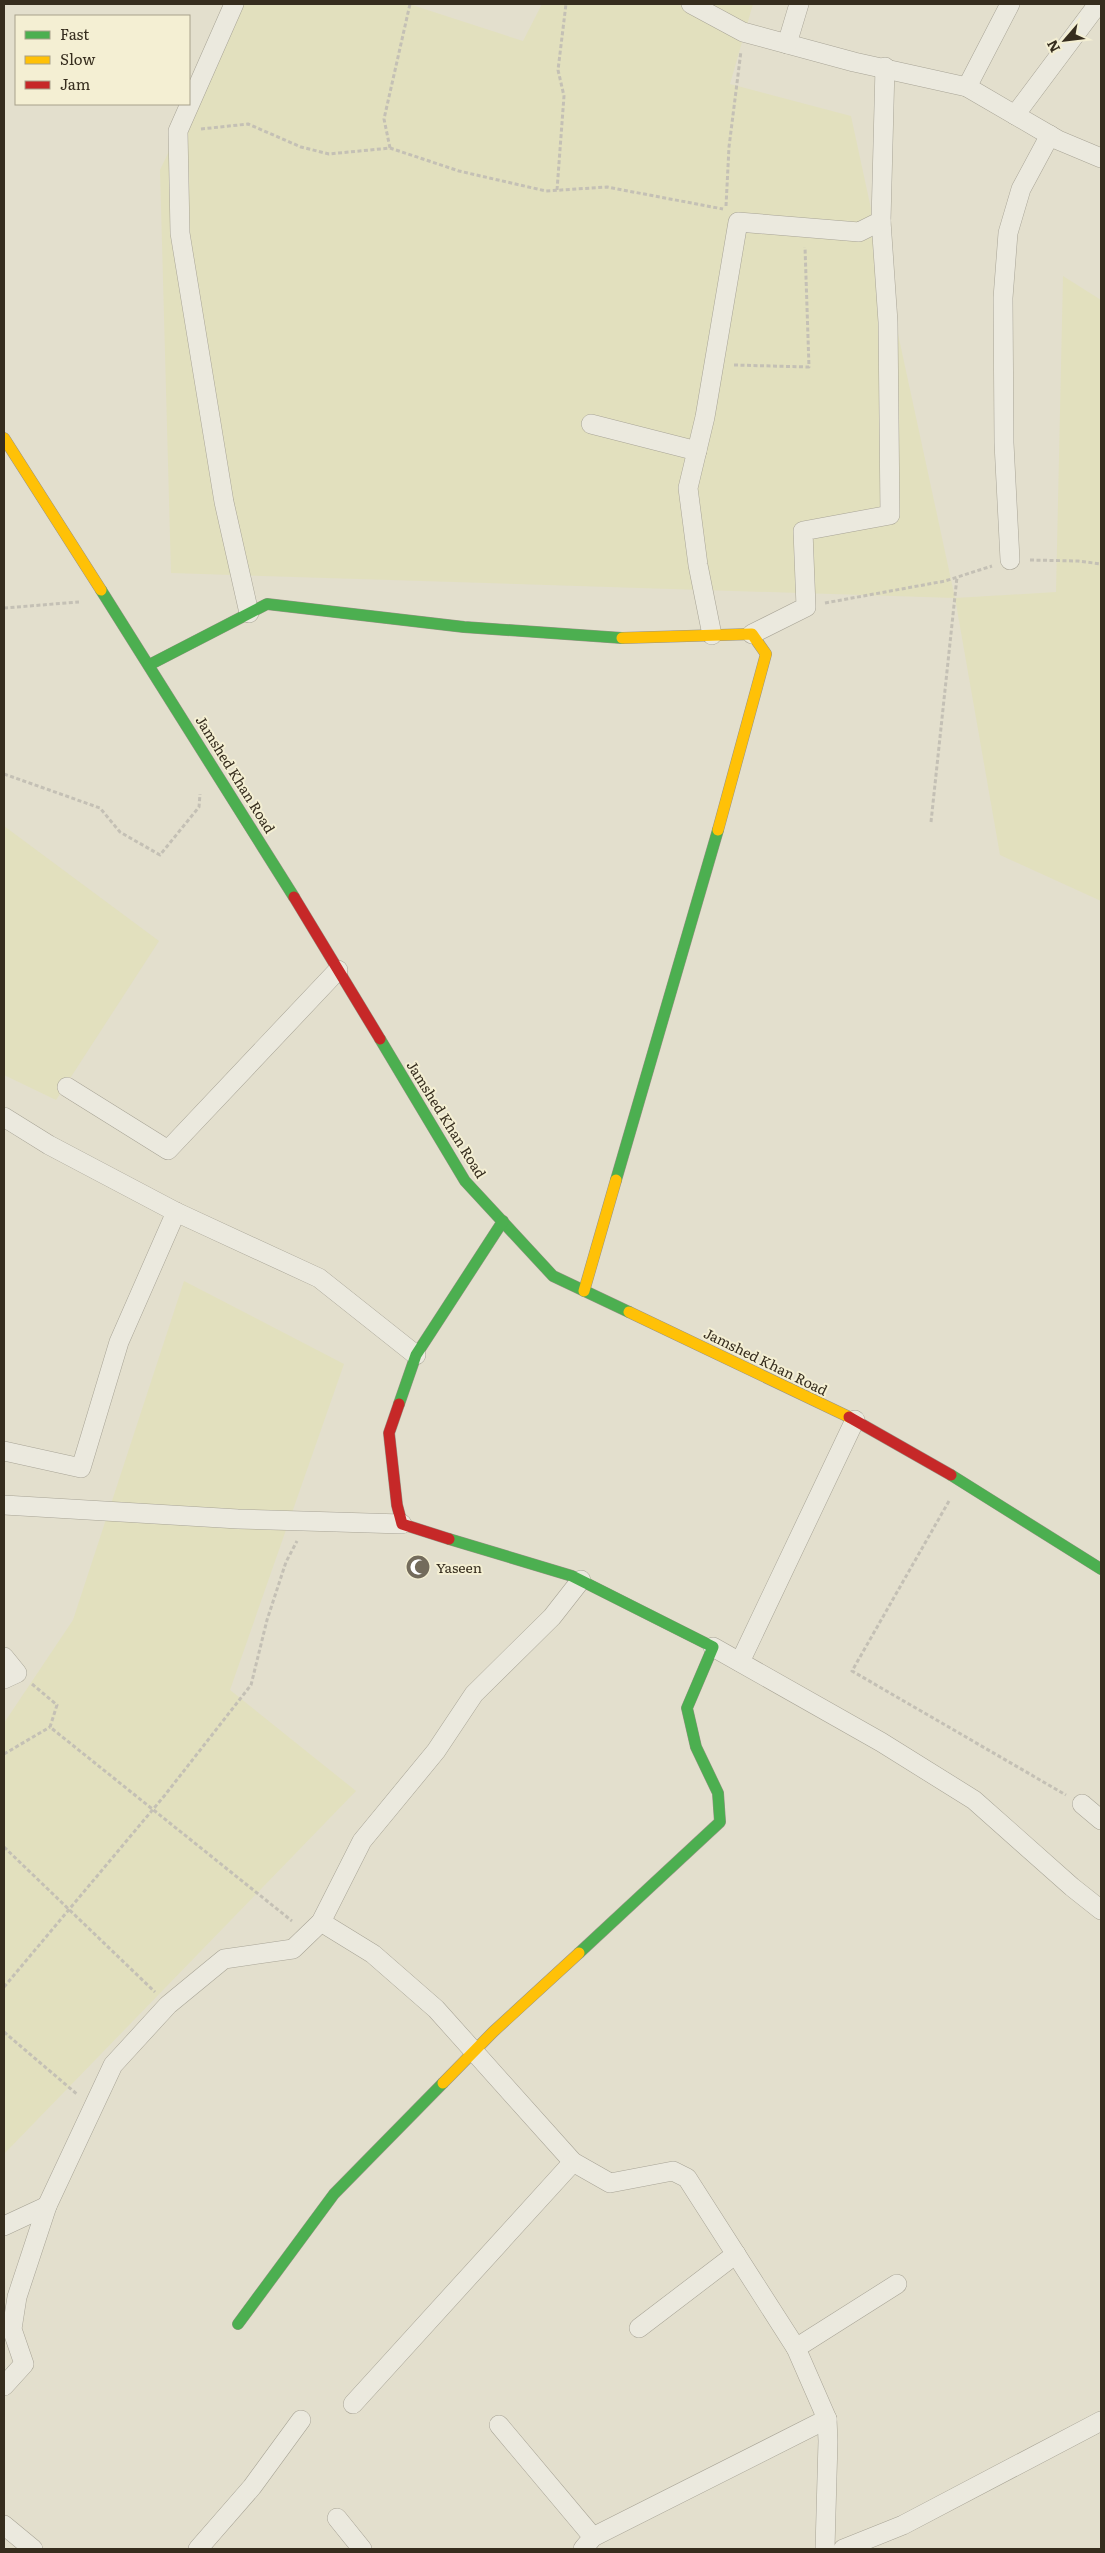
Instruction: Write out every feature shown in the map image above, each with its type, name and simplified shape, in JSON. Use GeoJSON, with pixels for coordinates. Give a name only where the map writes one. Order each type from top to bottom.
{"type":"FeatureCollection","features":[{"type":"Feature","properties":{"kind":"street"},"geometry":{"type":"LineString","coordinates":[[190,104],[234,4]]}},
{"type":"Feature","properties":{"kind":"street"},"geometry":{"type":"LineString","coordinates":[[691,4],[743,32],[854,62],[967,86],[1050,135],[1101,158]]}},
{"type":"Feature","properties":{"kind":"street"},"geometry":{"type":"LineString","coordinates":[[787,44],[799,4]]}},
{"type":"Feature","properties":{"kind":"street"},"geometry":{"type":"LineString","coordinates":[[967,86],[1010,4]]}},
{"type":"Feature","properties":{"kind":"street"},"geometry":{"type":"LineString","coordinates":[[1015,115],[1098,4]]}},
{"type":"Feature","properties":{"kind":"street"},"geometry":{"type":"LineString","coordinates":[[149,665],[267,604],[464,627],[611,638],[752,634],[806,607],[803,531],[890,515],[888,322],[881,221],[885,68]]}},
{"type":"Feature","properties":{"kind":"street"},"geometry":{"type":"LineString","coordinates":[[189,105],[178,131],[180,233],[224,502],[249,613]]}},
{"type":"Feature","properties":{"kind":"street"},"geometry":{"type":"LineString","coordinates":[[1010,560],[1004,433],[1003,298],[1008,233],[1021,189],[1050,135]]}},
{"type":"Feature","properties":{"kind":"street"},"geometry":{"type":"LineString","coordinates":[[712,635],[698,565],[688,488],[714,365],[738,222],[859,232],[881,221]]}},
{"type":"Feature","properties":{"kind":"street"},"geometry":{"type":"LineString","coordinates":[[591,424],[697,451]]}},
{"type":"Feature","properties":{"kind":"street","name":"Jamshed Khan Road"},"geometry":{"type":"LineString","coordinates":[[5,441],[257,836],[465,1181],[553,1276],[854,1420],[960,1480],[1101,1569]]}},
{"type":"Feature","properties":{"kind":"street"},"geometry":{"type":"LineString","coordinates":[[584,1291],[712,852],[766,654],[752,634]]}},
{"type":"Feature","properties":{"kind":"street"},"geometry":{"type":"LineString","coordinates":[[67,1087],[168,1150],[338,970]]}},
{"type":"Feature","properties":{"kind":"street"},"geometry":{"type":"LineString","coordinates":[[4,1116],[49,1145],[176,1212],[319,1278],[416,1355]]}},
{"type":"Feature","properties":{"kind":"street"},"geometry":{"type":"LineString","coordinates":[[4,1451],[82,1468],[120,1342],[176,1212]]}},
{"type":"Feature","properties":{"kind":"street"},"geometry":{"type":"LineString","coordinates":[[402,1524],[397,1505],[389,1433],[416,1355],[503,1222]]}},
{"type":"Feature","properties":{"kind":"street"},"geometry":{"type":"LineString","coordinates":[[740,1662],[854,1420]]}},
{"type":"Feature","properties":{"kind":"street"},"geometry":{"type":"LineString","coordinates":[[4,1504],[307,1521],[402,1524],[581,1580],[740,1662],[881,1742],[974,1800],[1072,1887],[1101,1910]]}},
{"type":"Feature","properties":{"kind":"street"},"geometry":{"type":"LineString","coordinates":[[4,2386],[24,2364],[12,2329],[17,2297],[46,2206],[113,2065],[168,2005],[224,1959],[293,1949],[315,1928],[362,1841],[436,1751],[474,1694],[552,1617],[581,1580]]}},
{"type":"Feature","properties":{"kind":"street"},"geometry":{"type":"LineString","coordinates":[[238,2324],[334,2194],[559,1969],[720,1822],[718,1793],[696,1747],[687,1708],[713,1647]]}},
{"type":"Feature","properties":{"kind":"street"},"geometry":{"type":"LineString","coordinates":[[4,1657],[10,1676]]}},
{"type":"Feature","properties":{"kind":"street"},"geometry":{"type":"LineString","coordinates":[[1082,1804],[1101,1820]]}},
{"type":"Feature","properties":{"kind":"street"},"geometry":{"type":"LineString","coordinates":[[315,1928],[373,1954],[436,2009],[473,2053],[572,2162],[610,2183],[672,2171],[687,2178],[736,2254],[752,2283],[796,2348],[827,2419],[825,2549]]}},
{"type":"Feature","properties":{"kind":"street"},"geometry":{"type":"LineString","coordinates":[[353,2404],[572,2162]]}},
{"type":"Feature","properties":{"kind":"street"},"geometry":{"type":"LineString","coordinates":[[4,2226],[46,2206]]}},
{"type":"Feature","properties":{"kind":"street"},"geometry":{"type":"LineString","coordinates":[[639,2328],[736,2254]]}},
{"type":"Feature","properties":{"kind":"street"},"geometry":{"type":"LineString","coordinates":[[796,2348],[897,2284]]}},
{"type":"Feature","properties":{"kind":"street"},"geometry":{"type":"LineString","coordinates":[[500,2425],[588,2543],[827,2419]]}},
{"type":"Feature","properties":{"kind":"street"},"geometry":{"type":"LineString","coordinates":[[198,2549],[252,2487],[301,2420]]}},
{"type":"Feature","properties":{"kind":"street"},"geometry":{"type":"LineString","coordinates":[[843,2549],[903,2525],[1101,2421]]}},
{"type":"Feature","properties":{"kind":"street"},"geometry":{"type":"LineString","coordinates":[[337,2518],[362,2549]]}},
{"type":"Feature","properties":{"kind":"street"},"geometry":{"type":"LineString","coordinates":[[4,2525],[33,2549]]}},
{"type":"Feature","properties":{"kind":"path"},"geometry":{"type":"LineString","coordinates":[[390,148],[384,119],[410,4]]}},
{"type":"Feature","properties":{"kind":"path"},"geometry":{"type":"LineString","coordinates":[[557,190],[564,96],[558,70],[566,4]]}},
{"type":"Feature","properties":{"kind":"path"},"geometry":{"type":"LineString","coordinates":[[178,131],[248,124],[301,147],[329,154],[390,148],[459,171],[546,191],[607,187],[725,210],[729,147],[743,32]]}},
{"type":"Feature","properties":{"kind":"path"},"geometry":{"type":"LineString","coordinates":[[714,365],[808,367],[805,228]]}},
{"type":"Feature","properties":{"kind":"path"},"geometry":{"type":"LineString","coordinates":[[806,607],[957,576],[1010,560],[1078,561],[1101,564]]}},
{"type":"Feature","properties":{"kind":"path"},"geometry":{"type":"LineString","coordinates":[[931,822],[957,576]]}},
{"type":"Feature","properties":{"kind":"path"},"geometry":{"type":"LineString","coordinates":[[4,608],[107,599]]}},
{"type":"Feature","properties":{"kind":"path"},"geometry":{"type":"LineString","coordinates":[[4,774],[100,808],[120,832],[160,855],[200,807],[200,787]]}},
{"type":"Feature","properties":{"kind":"path"},"geometry":{"type":"LineString","coordinates":[[960,1480],[852,1671],[1082,1804]]}},
{"type":"Feature","properties":{"kind":"path"},"geometry":{"type":"LineString","coordinates":[[4,1987],[152,1810],[251,1685],[267,1620],[286,1562],[307,1521]]}},
{"type":"Feature","properties":{"kind":"path"},"geometry":{"type":"LineString","coordinates":[[4,1754],[50,1727],[57,1704],[10,1676]]}},
{"type":"Feature","properties":{"kind":"path"},"geometry":{"type":"LineString","coordinates":[[50,1727],[152,1810],[315,1928]]}},
{"type":"Feature","properties":{"kind":"path"},"geometry":{"type":"LineString","coordinates":[[4,1847],[68,1911],[168,2005]]}},
{"type":"Feature","properties":{"kind":"path"},"geometry":{"type":"LineString","coordinates":[[4,2032],[73,2092],[94,2104]]}},
{"type":"Feature","properties":{"kind":"shaded area"},"geometry":{"type":"Polygon","coordinates":[[[239,4],[409,4],[523,41],[542,4],[753,4],[730,84],[851,116],[955,598],[171,573],[160,170],[239,4]]]}},
{"type":"Feature","properties":{"kind":"shaded area"},"geometry":{"type":"Polygon","coordinates":[[[1063,276],[1101,300],[1101,901],[1000,855],[955,598],[1056,592],[1063,276]]]}},
{"type":"Feature","properties":{"kind":"shaded area"},"geometry":{"type":"Polygon","coordinates":[[[4,826],[159,941],[56,1100],[4,1075],[4,826]]]}},
{"type":"Feature","properties":{"kind":"shaded area"},"geometry":{"type":"Polygon","coordinates":[[[184,1281],[344,1364],[230,1690],[356,1791],[4,2154],[4,1723],[73,1620],[184,1281]]]}},
{"type":"Feature","properties":{"kind":"traffic: fast"},"geometry":{"type":"LineString","coordinates":[[101,590],[294,897]]}},
{"type":"Feature","properties":{"kind":"traffic: fast"},"geometry":{"type":"LineString","coordinates":[[149,665],[267,604],[464,627],[622,638]]}},
{"type":"Feature","properties":{"kind":"traffic: fast"},"geometry":{"type":"LineString","coordinates":[[616,1180],[718,830]]}},
{"type":"Feature","properties":{"kind":"traffic: fast"},"geometry":{"type":"LineString","coordinates":[[380,1039],[465,1181],[553,1276],[629,1312]]}},
{"type":"Feature","properties":{"kind":"traffic: fast"},"geometry":{"type":"LineString","coordinates":[[399,1404],[416,1355],[503,1221]]}},
{"type":"Feature","properties":{"kind":"traffic: fast"},"geometry":{"type":"LineString","coordinates":[[951,1475],[1101,1569]]}},
{"type":"Feature","properties":{"kind":"traffic: fast"},"geometry":{"type":"LineString","coordinates":[[449,1539],[572,1576],[713,1647],[687,1708],[696,1747],[718,1793],[720,1822],[579,1953]]}},
{"type":"Feature","properties":{"kind":"traffic: fast"},"geometry":{"type":"LineString","coordinates":[[238,2324],[334,2194],[443,2083]]}},
{"type":"Feature","properties":{"kind":"traffic: slow"},"geometry":{"type":"LineString","coordinates":[[4,438],[101,590]]}},
{"type":"Feature","properties":{"kind":"traffic: slow"},"geometry":{"type":"LineString","coordinates":[[622,638],[752,634],[766,654],[718,830]]}},
{"type":"Feature","properties":{"kind":"traffic: slow"},"geometry":{"type":"LineString","coordinates":[[584,1291],[616,1180]]}},
{"type":"Feature","properties":{"kind":"traffic: slow"},"geometry":{"type":"LineString","coordinates":[[629,1312],[849,1417]]}},
{"type":"Feature","properties":{"kind":"traffic: slow"},"geometry":{"type":"LineString","coordinates":[[443,2083],[493,2032],[579,1953]]}},
{"type":"Feature","properties":{"kind":"traffic: jam"},"geometry":{"type":"LineString","coordinates":[[294,897],[380,1039]]}},
{"type":"Feature","properties":{"kind":"traffic: jam"},"geometry":{"type":"LineString","coordinates":[[399,1404],[389,1433],[397,1505],[402,1524],[449,1539]]}},
{"type":"Feature","properties":{"kind":"traffic: jam"},"geometry":{"type":"LineString","coordinates":[[849,1417],[951,1475]]}},
{"type":"Feature","properties":{"kind":"place","name":"Yaseen"},"geometry":{"type":"Point","coordinates":[418,1567]}}]}
